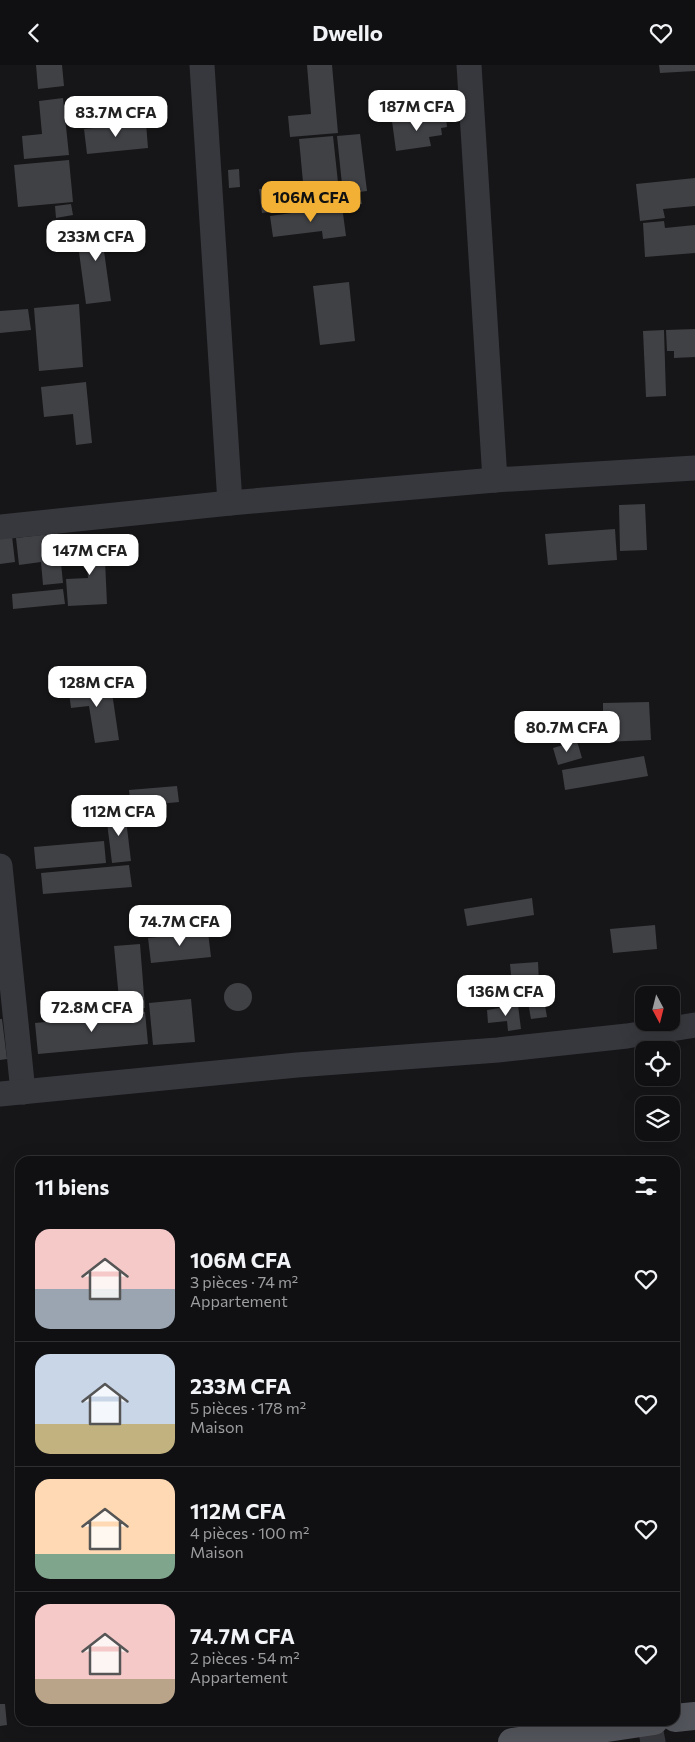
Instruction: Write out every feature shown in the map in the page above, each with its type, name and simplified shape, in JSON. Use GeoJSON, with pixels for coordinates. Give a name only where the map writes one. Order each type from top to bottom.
{"type":"FeatureCollection","features":[{"type":"Feature","properties":{"kind":"main road"},"geometry":{"type":"LineString","coordinates":[[680,1718],[695,1716]]}},
{"type":"Feature","properties":{"kind":"main road"},"geometry":{"type":"LineString","coordinates":[[512,1742],[622,1726]]}},
{"type":"Feature","properties":{"kind":"street"},"geometry":{"type":"LineString","coordinates":[[202,65],[230,503]]}},
{"type":"Feature","properties":{"kind":"street"},"geometry":{"type":"LineString","coordinates":[[469,65],[494,480]]}},
{"type":"Feature","properties":{"kind":"street"},"geometry":{"type":"LineString","coordinates":[[0,527],[230,503],[494,480],[695,468]]}},
{"type":"Feature","properties":{"kind":"street"},"geometry":{"type":"LineString","coordinates":[[0,866],[11,1093],[298,1065],[498,1050],[627,1036],[695,1025]]}},
{"type":"Feature","properties":{"kind":"street"},"geometry":{"type":"LineString","coordinates":[[651,1726],[653,1742]]}},
{"type":"Feature","properties":{"kind":"building"},"geometry":{"type":"Polygon","coordinates":[[[36,65],[62,65],[64,86],[38,89],[36,65]]]}},
{"type":"Feature","properties":{"kind":"building"},"geometry":{"type":"Polygon","coordinates":[[[307,65],[332,65],[338,133],[290,137],[288,116],[311,114],[307,65]]]}},
{"type":"Feature","properties":{"kind":"building"},"geometry":{"type":"Polygon","coordinates":[[[659,65],[695,65],[695,71],[660,73],[659,65]]]}},
{"type":"Feature","properties":{"kind":"building"},"geometry":{"type":"Polygon","coordinates":[[[63,98],[69,155],[24,159],[22,136],[42,134],[39,101],[63,98]]]}},
{"type":"Feature","properties":{"kind":"building"},"geometry":{"type":"Polygon","coordinates":[[[438,115],[440,119],[446,118],[447,127],[441,128],[442,135],[429,137],[431,146],[396,151],[392,121],[438,115]]]}},
{"type":"Feature","properties":{"kind":"building"},"geometry":{"type":"Polygon","coordinates":[[[146,123],[148,148],[87,154],[84,129],[146,123]]]}},
{"type":"Feature","properties":{"kind":"building"},"geometry":{"type":"Polygon","coordinates":[[[360,134],[367,191],[343,194],[337,136],[360,134]]]}},
{"type":"Feature","properties":{"kind":"building"},"geometry":{"type":"Polygon","coordinates":[[[333,136],[340,201],[305,204],[299,139],[333,136]]]}},
{"type":"Feature","properties":{"kind":"building"},"geometry":{"type":"Polygon","coordinates":[[[69,160],[73,202],[18,207],[14,165],[69,160]]]}},
{"type":"Feature","properties":{"kind":"building"},"geometry":{"type":"Polygon","coordinates":[[[239,169],[240,187],[229,188],[228,170],[239,169]]]}},
{"type":"Feature","properties":{"kind":"building"},"geometry":{"type":"Polygon","coordinates":[[[695,178],[695,206],[663,209],[665,218],[640,221],[636,184],[695,178]]]}},
{"type":"Feature","properties":{"kind":"building"},"geometry":{"type":"Polygon","coordinates":[[[299,184],[302,208],[262,213],[259,189],[299,184]]]}},
{"type":"Feature","properties":{"kind":"building"},"geometry":{"type":"Polygon","coordinates":[[[360,195],[362,204],[346,206],[345,197],[360,195]]]}},
{"type":"Feature","properties":{"kind":"building"},"geometry":{"type":"Polygon","coordinates":[[[71,204],[73,215],[56,218],[55,206],[71,204]]]}},
{"type":"Feature","properties":{"kind":"building"},"geometry":{"type":"Polygon","coordinates":[[[342,206],[346,236],[323,239],[322,231],[273,237],[270,216],[342,206]]]}},
{"type":"Feature","properties":{"kind":"building"},"geometry":{"type":"Polygon","coordinates":[[[664,221],[665,228],[695,225],[695,253],[645,257],[643,223],[664,221]]]}},
{"type":"Feature","properties":{"kind":"building"},"geometry":{"type":"Polygon","coordinates":[[[117,225],[119,242],[103,244],[111,301],[86,304],[76,230],[117,225]]]}},
{"type":"Feature","properties":{"kind":"building"},"geometry":{"type":"Polygon","coordinates":[[[349,282],[355,341],[320,345],[313,286],[349,282]]]}},
{"type":"Feature","properties":{"kind":"building"},"geometry":{"type":"Polygon","coordinates":[[[79,304],[83,367],[39,371],[34,308],[79,304]]]}},
{"type":"Feature","properties":{"kind":"building"},"geometry":{"type":"Polygon","coordinates":[[[28,309],[31,330],[0,333],[0,311],[28,309]]]}},
{"type":"Feature","properties":{"kind":"building"},"geometry":{"type":"Polygon","coordinates":[[[695,329],[695,357],[674,358],[674,351],[667,351],[666,330],[695,329]]]}},
{"type":"Feature","properties":{"kind":"building"},"geometry":{"type":"Polygon","coordinates":[[[664,330],[666,396],[646,397],[643,331],[664,330]]]}},
{"type":"Feature","properties":{"kind":"building"},"geometry":{"type":"Polygon","coordinates":[[[86,382],[92,443],[76,445],[73,414],[44,417],[41,387],[86,382]]]}},
{"type":"Feature","properties":{"kind":"building"},"geometry":{"type":"Polygon","coordinates":[[[645,504],[647,550],[620,551],[619,505],[645,504]]]}},
{"type":"Feature","properties":{"kind":"building"},"geometry":{"type":"Polygon","coordinates":[[[615,529],[617,560],[548,565],[545,534],[615,529]]]}},
{"type":"Feature","properties":{"kind":"building"},"geometry":{"type":"Polygon","coordinates":[[[58,533],[63,583],[43,585],[41,562],[19,565],[16,538],[58,533]]]}},
{"type":"Feature","properties":{"kind":"building"},"geometry":{"type":"Polygon","coordinates":[[[12,536],[15,562],[0,564],[0,538],[12,536]]]}},
{"type":"Feature","properties":{"kind":"building"},"geometry":{"type":"Polygon","coordinates":[[[104,538],[107,604],[68,606],[66,579],[88,578],[86,553],[76,554],[76,539],[104,538]]]}},
{"type":"Feature","properties":{"kind":"building"},"geometry":{"type":"Polygon","coordinates":[[[63,589],[65,604],[13,609],[12,594],[63,589]]]}},
{"type":"Feature","properties":{"kind":"building"},"geometry":{"type":"Polygon","coordinates":[[[110,679],[119,740],[95,743],[89,706],[71,708],[68,685],[110,679]]]}},
{"type":"Feature","properties":{"kind":"building"},"geometry":{"type":"Polygon","coordinates":[[[649,702],[651,740],[603,742],[603,703],[649,702]]]}},
{"type":"Feature","properties":{"kind":"building"},"geometry":{"type":"Polygon","coordinates":[[[577,741],[582,758],[558,765],[553,748],[577,741]]]}},
{"type":"Feature","properties":{"kind":"building"},"geometry":{"type":"Polygon","coordinates":[[[644,756],[648,776],[565,790],[562,770],[644,756]]]}},
{"type":"Feature","properties":{"kind":"building"},"geometry":{"type":"Polygon","coordinates":[[[177,786],[179,802],[131,807],[129,790],[177,786]]]}},
{"type":"Feature","properties":{"kind":"building"},"geometry":{"type":"Polygon","coordinates":[[[125,811],[131,861],[112,863],[106,814],[125,811]]]}},
{"type":"Feature","properties":{"kind":"building"},"geometry":{"type":"Polygon","coordinates":[[[104,841],[106,863],[36,869],[34,847],[104,841]]]}},
{"type":"Feature","properties":{"kind":"building"},"geometry":{"type":"Polygon","coordinates":[[[129,865],[132,887],[43,894],[41,873],[129,865]]]}},
{"type":"Feature","properties":{"kind":"building"},"geometry":{"type":"Polygon","coordinates":[[[532,898],[534,915],[467,926],[464,909],[532,898]]]}},
{"type":"Feature","properties":{"kind":"building"},"geometry":{"type":"Polygon","coordinates":[[[655,925],[657,949],[613,953],[610,929],[655,925]]]}},
{"type":"Feature","properties":{"kind":"building"},"geometry":{"type":"Polygon","coordinates":[[[208,932],[211,957],[151,963],[148,938],[208,932]]]}},
{"type":"Feature","properties":{"kind":"building"},"geometry":{"type":"Polygon","coordinates":[[[140,944],[145,1008],[120,1010],[114,946],[140,944]]]}},
{"type":"Feature","properties":{"kind":"building"},"geometry":{"type":"Polygon","coordinates":[[[538,962],[539,983],[512,985],[510,964],[538,962]]]}},
{"type":"Feature","properties":{"kind":"building"},"geometry":{"type":"Polygon","coordinates":[[[238,983],[248,987],[252,997],[248,1007],[238,1011],[228,1007],[224,997],[228,987],[238,983]]]}},
{"type":"Feature","properties":{"kind":"building"},"geometry":{"type":"Polygon","coordinates":[[[543,994],[547,1017],[531,1019],[527,997],[543,994]]]}},
{"type":"Feature","properties":{"kind":"building"},"geometry":{"type":"Polygon","coordinates":[[[191,999],[195,1042],[153,1045],[149,1003],[191,999]]]}},
{"type":"Feature","properties":{"kind":"building"},"geometry":{"type":"Polygon","coordinates":[[[518,1005],[521,1029],[508,1031],[507,1021],[488,1023],[487,1010],[518,1005]]]}},
{"type":"Feature","properties":{"kind":"building"},"geometry":{"type":"Polygon","coordinates":[[[145,1012],[148,1044],[38,1054],[35,1023],[145,1012]]]}},
{"type":"Feature","properties":{"kind":"building"},"geometry":{"type":"Polygon","coordinates":[[[0,1019],[2,1019],[7,1059],[0,1060],[0,1019]]]}},
{"type":"Feature","properties":{"kind":"building"},"geometry":{"type":"Polygon","coordinates":[[[0,1704],[5,1704],[7,1725],[0,1726],[0,1704]]]}}]}
